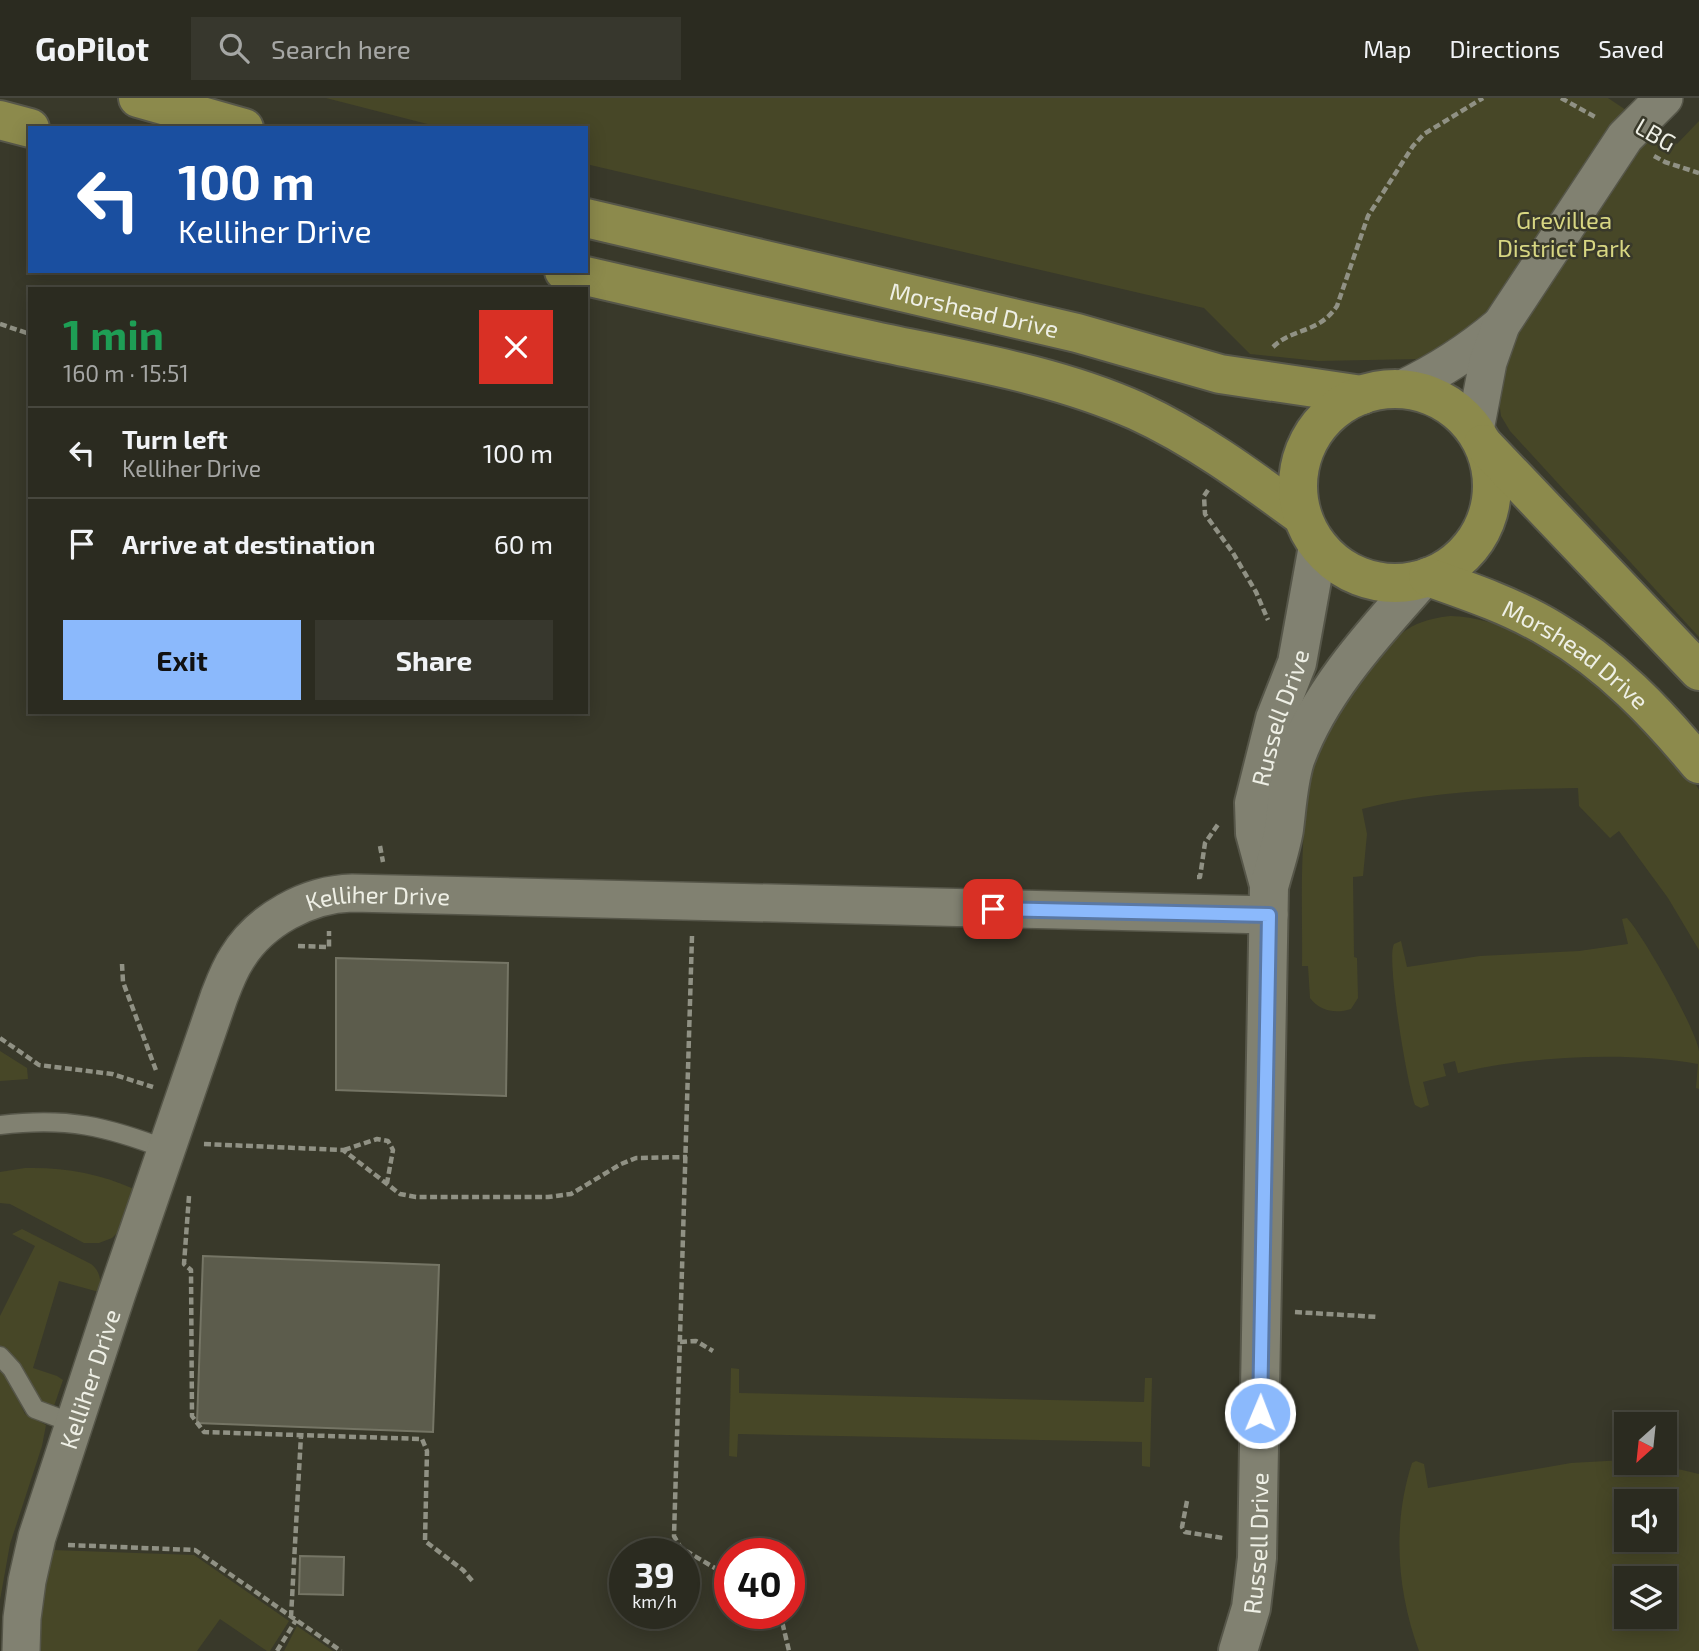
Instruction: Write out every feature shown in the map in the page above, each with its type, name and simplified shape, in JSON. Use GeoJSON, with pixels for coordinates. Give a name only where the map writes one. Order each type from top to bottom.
{"type":"FeatureCollection","features":[{"type":"Feature","properties":{"kind":"main road"},"geometry":{"type":"LineString","coordinates":[[138,98],[237,126]]}},
{"type":"Feature","properties":{"kind":"main road"},"geometry":{"type":"LineString","coordinates":[[0,120],[28,127]]}},
{"type":"Feature","properties":{"kind":"main road","name":"Morshead Drive"},"geometry":{"type":"LineString","coordinates":[[588,218],[1077,333],[1220,374],[1362,395]]}},
{"type":"Feature","properties":{"kind":"main road","name":"Morshead Drive"},"geometry":{"type":"LineString","coordinates":[[573,273],[1016,371],[1084,391],[1157,421],[1237,469],[1310,531]]}},
{"type":"Feature","properties":{"kind":"main road"},"geometry":{"type":"LineString","coordinates":[[1478,436],[1492,478],[1488,515],[1479,535],[1466,553],[1442,571],[1405,583],[1372,581],[1343,568],[1310,531],[1297,483],[1302,458],[1311,436],[1333,411],[1362,395],[1381,390],[1402,389],[1422,393],[1441,400],[1459,413],[1699,671]]}},
{"type":"Feature","properties":{"kind":"main road","name":"Morshead Drive"},"geometry":{"type":"LineString","coordinates":[[1425,578],[1475,594],[1526,616],[1576,646],[1629,688],[1699,764]]}},
{"type":"Feature","properties":{"kind":"street"},"geometry":{"type":"LineString","coordinates":[[1478,436],[1488,362],[1501,325],[1625,137],[1664,98]]}},
{"type":"Feature","properties":{"kind":"street"},"geometry":{"type":"LineString","coordinates":[[1402,389],[1467,354],[1501,325]]}},
{"type":"Feature","properties":{"kind":"street","name":"Russell Drive"},"geometry":{"type":"LineString","coordinates":[[1269,901],[1255,833],[1254,803],[1275,719],[1297,663],[1310,531]]}},
{"type":"Feature","properties":{"kind":"street","name":"Russell Drive"},"geometry":{"type":"LineString","coordinates":[[1238,1651],[1251,1608],[1256,1558],[1269,901],[1295,760],[1307,733],[1368,639],[1425,578]]}},
{"type":"Feature","properties":{"kind":"street","name":"Kelliher Drive"},"geometry":{"type":"LineString","coordinates":[[21,1651],[27,1581],[37,1537],[117,1293],[168,1150],[173,1095],[238,956],[271,922],[309,902],[338,893],[1269,901]]}},
{"type":"Feature","properties":{"kind":"lane"},"geometry":{"type":"LineString","coordinates":[[0,1125],[50,1122],[86,1124],[121,1132],[168,1150]]}},
{"type":"Feature","properties":{"kind":"lane"},"geometry":{"type":"LineString","coordinates":[[0,1356],[12,1369],[35,1409],[75,1424]]}},
{"type":"Feature","properties":{"kind":"path"},"geometry":{"type":"LineString","coordinates":[[1257,379],[1272,347],[1281,339],[1318,326],[1329,318],[1337,306],[1368,216],[1413,146],[1424,134],[1483,98]]}},
{"type":"Feature","properties":{"kind":"path","name":"LBG"},"geometry":{"type":"LineString","coordinates":[[1561,98],[1665,162],[1699,173]]}},
{"type":"Feature","properties":{"kind":"path"},"geometry":{"type":"LineString","coordinates":[[0,324],[28,333]]}},
{"type":"Feature","properties":{"kind":"path"},"geometry":{"type":"LineString","coordinates":[[1237,469],[1215,465],[1209,471],[1203,478],[1208,490],[1204,496],[1203,508],[1256,592],[1270,624]]}},
{"type":"Feature","properties":{"kind":"path"},"geometry":{"type":"LineString","coordinates":[[1200,877],[1205,843],[1222,820]]}},
{"type":"Feature","properties":{"kind":"path"},"geometry":{"type":"LineString","coordinates":[[692,925],[674,1535],[681,1548],[714,1568]]}},
{"type":"Feature","properties":{"kind":"path"},"geometry":{"type":"LineString","coordinates":[[285,946],[329,947]]}},
{"type":"Feature","properties":{"kind":"path"},"geometry":{"type":"LineString","coordinates":[[122,964],[124,982],[173,1095]]}},
{"type":"Feature","properties":{"kind":"path"},"geometry":{"type":"LineString","coordinates":[[0,1038],[39,1065],[112,1074],[173,1095]]}},
{"type":"Feature","properties":{"kind":"path"},"geometry":{"type":"LineString","coordinates":[[206,1144],[343,1150],[377,1139],[388,1141],[393,1150],[387,1183]]}},
{"type":"Feature","properties":{"kind":"path"},"geometry":{"type":"LineString","coordinates":[[343,1150],[400,1194],[416,1196],[548,1197],[571,1194],[636,1158],[687,1157]]}},
{"type":"Feature","properties":{"kind":"path"},"geometry":{"type":"LineString","coordinates":[[189,1188],[184,1264],[191,1269],[192,1416],[204,1432],[422,1438],[427,1451],[425,1541],[463,1570],[474,1583]]}},
{"type":"Feature","properties":{"kind":"path"},"geometry":{"type":"LineString","coordinates":[[1260,1309],[1378,1317]]}},
{"type":"Feature","properties":{"kind":"path"},"geometry":{"type":"LineString","coordinates":[[680,1342],[696,1341],[713,1351]]}},
{"type":"Feature","properties":{"kind":"path"},"geometry":{"type":"LineString","coordinates":[[277,1651],[293,1618],[301,1435]]}},
{"type":"Feature","properties":{"kind":"path"},"geometry":{"type":"LineString","coordinates":[[1186,1502],[1182,1527],[1185,1532],[1223,1538]]}},
{"type":"Feature","properties":{"kind":"path"},"geometry":{"type":"LineString","coordinates":[[63,1544],[195,1550],[341,1651]]}},
{"type":"Feature","properties":{"kind":"path"},"geometry":{"type":"LineString","coordinates":[[784,1629],[789,1651]]}},
{"type":"Feature","properties":{"kind":"green space","name":"Grevillea District Park"},"geometry":{"type":"Polygon","coordinates":[[[326,98],[1608,98],[1677,144],[1699,121],[1699,637],[1510,431],[1501,416],[1497,385],[1431,356],[1420,359],[1318,361],[1250,354],[1204,308],[588,164],[588,126],[435,126],[326,98]]]}},
{"type":"Feature","properties":{"kind":"green space"},"geometry":{"type":"Polygon","coordinates":[[[1450,616],[1480,620],[1508,629],[1563,659],[1613,699],[1691,778],[1699,790],[1699,950],[1668,898],[1619,831],[1610,838],[1579,806],[1578,788],[1442,794],[1362,809],[1367,834],[1363,876],[1353,877],[1354,957],[1357,958],[1358,998],[1351,1009],[1339,1011],[1323,1009],[1310,998],[1308,966],[1302,966],[1302,882],[1308,793],[1314,766],[1323,742],[1350,696],[1394,640],[1422,622],[1450,616]]]}},
{"type":"Feature","properties":{"kind":"green space"},"geometry":{"type":"Polygon","coordinates":[[[1627,918],[1645,943],[1689,1023],[1699,1051],[1699,1089],[1696,1088],[1698,1064],[1670,1060],[1578,1057],[1515,1063],[1458,1073],[1455,1061],[1443,1064],[1446,1076],[1423,1082],[1429,1105],[1421,1108],[1415,1105],[1395,996],[1392,954],[1394,944],[1401,941],[1407,967],[1480,956],[1579,951],[1628,944],[1622,919],[1627,918]]]}},
{"type":"Feature","properties":{"kind":"green space"},"geometry":{"type":"Polygon","coordinates":[[[0,1051],[27,1068],[28,1079],[0,1081],[0,1051]]]}},
{"type":"Feature","properties":{"kind":"green space"},"geometry":{"type":"Polygon","coordinates":[[[25,1168],[81,1172],[134,1189],[118,1232],[112,1238],[99,1243],[84,1243],[10,1204],[0,1203],[0,1172],[25,1168]]]}},
{"type":"Feature","properties":{"kind":"green space"},"geometry":{"type":"Polygon","coordinates":[[[22,1229],[91,1264],[100,1276],[99,1292],[59,1281],[33,1368],[63,1380],[54,1406],[41,1402],[6,1350],[0,1346],[0,1316],[35,1246],[12,1234],[22,1229]]]}},
{"type":"Feature","properties":{"kind":"green space"},"geometry":{"type":"Polygon","coordinates":[[[0,1368],[25,1414],[46,1425],[42,1446],[10,1544],[0,1600],[0,1368]]]}},
{"type":"Feature","properties":{"kind":"green space"},"geometry":{"type":"Polygon","coordinates":[[[731,1368],[739,1369],[739,1393],[1144,1402],[1145,1378],[1152,1378],[1150,1467],[1142,1466],[1142,1442],[738,1434],[737,1457],[729,1456],[731,1368]]]}},
{"type":"Feature","properties":{"kind":"green space"},"geometry":{"type":"Polygon","coordinates":[[[1416,1461],[1424,1464],[1428,1488],[1571,1463],[1614,1461],[1614,1475],[1677,1475],[1677,1469],[1699,1474],[1699,1651],[1419,1651],[1406,1605],[1400,1558],[1402,1510],[1412,1463],[1416,1461]]]}},
{"type":"Feature","properties":{"kind":"green space"},"geometry":{"type":"Polygon","coordinates":[[[52,1550],[194,1555],[289,1621],[270,1651],[220,1619],[197,1651],[38,1651],[41,1602],[52,1550]]]}},
{"type":"Feature","properties":{"kind":"green space"},"geometry":{"type":"Polygon","coordinates":[[[297,1626],[333,1651],[284,1651],[297,1626]]]}},
{"type":"Feature","properties":{"kind":"building"},"geometry":{"type":"Polygon","coordinates":[[[336,958],[508,963],[506,1096],[336,1090],[336,958]]]}},
{"type":"Feature","properties":{"kind":"building"},"geometry":{"type":"Polygon","coordinates":[[[203,1256],[439,1265],[433,1432],[197,1423],[203,1256]]]}},
{"type":"Feature","properties":{"kind":"building"},"geometry":{"type":"Polygon","coordinates":[[[300,1556],[344,1557],[343,1595],[299,1594],[300,1556]]]}},
{"type":"Feature","properties":{"kind":"route"},"geometry":{"type":"LineString","coordinates":[[993,909],[1269,915],[1260,1413]]}}]}
